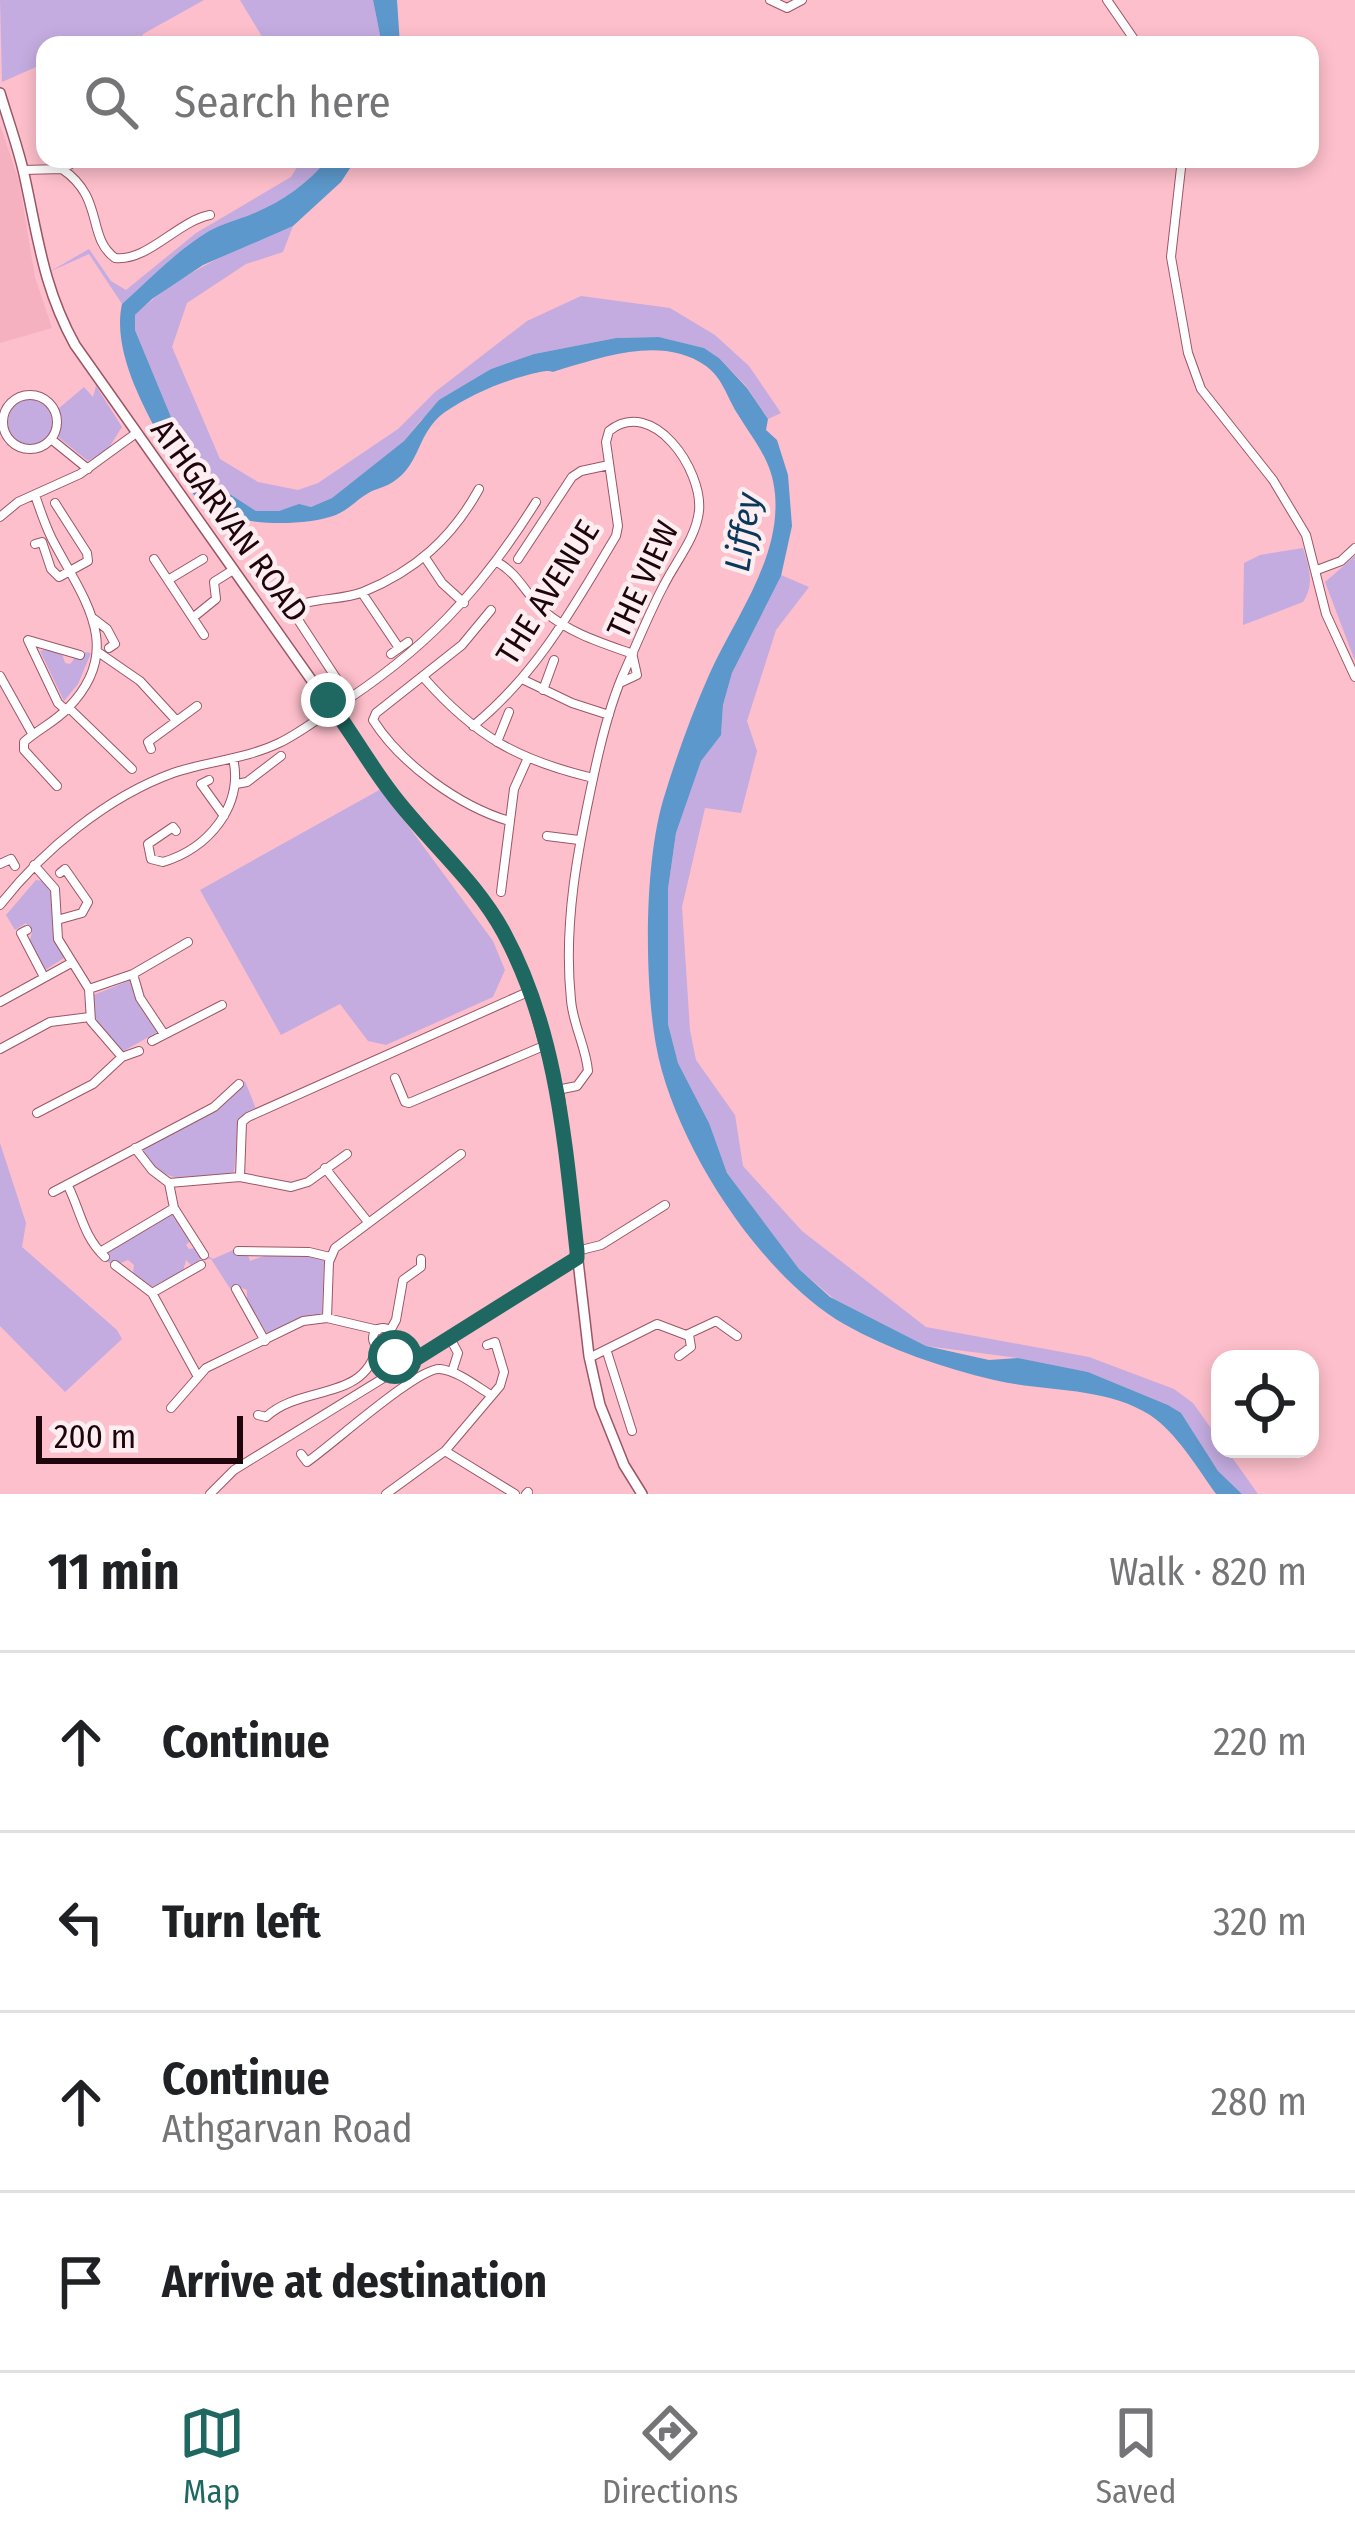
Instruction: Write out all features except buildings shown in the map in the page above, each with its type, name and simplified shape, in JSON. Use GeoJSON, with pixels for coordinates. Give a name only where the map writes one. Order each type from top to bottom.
{"type":"FeatureCollection","features":[{"type":"Feature","properties":{"kind":"main road","name":"ATHGARVAN ROAD"},"geometry":{"type":"LineString","coordinates":[[0,93],[23,170],[38,255],[59,316],[135,434],[389,790],[476,889],[504,933],[530,991],[557,1090],[589,1358],[600,1406],[624,1465],[642,1494]]}},
{"type":"Feature","properties":{"kind":"street"},"geometry":{"type":"LineString","coordinates":[[770,0],[787,8],[802,0]]}},
{"type":"Feature","properties":{"kind":"street"},"geometry":{"type":"LineString","coordinates":[[1107,0],[1132,36]]}},
{"type":"Feature","properties":{"kind":"street"},"geometry":{"type":"LineString","coordinates":[[1181,168],[1171,257],[1188,353],[1202,388],[1273,480],[1295,517],[1317,570],[1326,614],[1355,677]]}},
{"type":"Feature","properties":{"kind":"street"},"geometry":{"type":"LineString","coordinates":[[23,170],[62,169],[87,191],[104,249],[115,259],[130,258],[205,214]]}},
{"type":"Feature","properties":{"kind":"street"},"geometry":{"type":"LineString","coordinates":[[22,396],[46,400],[57,420],[51,439],[30,449],[14,444],[4,430],[8,406],[22,396]]}},
{"type":"Feature","properties":{"kind":"street","name":"THE VIEW"},"geometry":{"type":"LineString","coordinates":[[557,1090],[577,1086],[588,1072],[570,987],[579,840],[608,715],[663,586],[693,536],[699,511],[697,484],[677,448],[644,425],[625,423],[609,431],[609,465]]}},
{"type":"Feature","properties":{"kind":"street"},"geometry":{"type":"LineString","coordinates":[[0,517],[18,502],[88,469],[135,434]]}},
{"type":"Feature","properties":{"kind":"street"},"geometry":{"type":"LineString","coordinates":[[51,439],[88,469]]}},
{"type":"Feature","properties":{"kind":"street"},"geometry":{"type":"LineString","coordinates":[[526,556],[572,477],[609,465]]}},
{"type":"Feature","properties":{"kind":"street","name":"THE AVENUE"},"geometry":{"type":"LineString","coordinates":[[473,726],[524,680],[563,625],[618,531],[609,465]]}},
{"type":"Feature","properties":{"kind":"street"},"geometry":{"type":"LineString","coordinates":[[340,684],[310,650],[291,609],[362,593],[426,559],[473,493]]}},
{"type":"Feature","properties":{"kind":"street"},"geometry":{"type":"LineString","coordinates":[[35,495],[50,536],[93,619],[98,652],[83,688],[67,709],[24,742],[23,750],[57,786]]}},
{"type":"Feature","properties":{"kind":"street"},"geometry":{"type":"LineString","coordinates":[[0,905],[34,865],[150,782],[283,741],[384,677],[464,603],[536,502]]}},
{"type":"Feature","properties":{"kind":"street"},"geometry":{"type":"LineString","coordinates":[[35,544],[42,542],[59,578],[83,567],[88,558],[57,515],[55,503]]}},
{"type":"Feature","properties":{"kind":"street"},"geometry":{"type":"LineString","coordinates":[[1317,570],[1341,561],[1355,548]]}},
{"type":"Feature","properties":{"kind":"street"},"geometry":{"type":"LineString","coordinates":[[154,559],[204,635]]}},
{"type":"Feature","properties":{"kind":"street"},"geometry":{"type":"LineString","coordinates":[[426,559],[464,603]]}},
{"type":"Feature","properties":{"kind":"street"},"geometry":{"type":"LineString","coordinates":[[168,580],[201,562]]}},
{"type":"Feature","properties":{"kind":"street"},"geometry":{"type":"LineString","coordinates":[[497,562],[563,625],[633,655]]}},
{"type":"Feature","properties":{"kind":"street"},"geometry":{"type":"LineString","coordinates":[[194,616],[213,603],[214,582],[233,570]]}},
{"type":"Feature","properties":{"kind":"street"},"geometry":{"type":"LineString","coordinates":[[362,593],[399,648]]}},
{"type":"Feature","properties":{"kind":"street"},"geometry":{"type":"LineString","coordinates":[[490,610],[480,616],[462,645],[373,720],[419,769],[488,814],[509,821]]}},
{"type":"Feature","properties":{"kind":"street"},"geometry":{"type":"LineString","coordinates":[[93,619],[107,629],[115,644],[109,648]]}},
{"type":"Feature","properties":{"kind":"street"},"geometry":{"type":"LineString","coordinates":[[73,656],[28,640],[58,703],[132,769]]}},
{"type":"Feature","properties":{"kind":"street"},"geometry":{"type":"LineString","coordinates":[[98,652],[140,680],[175,719]]}},
{"type":"Feature","properties":{"kind":"street"},"geometry":{"type":"LineString","coordinates":[[543,690],[554,661]]}},
{"type":"Feature","properties":{"kind":"street"},"geometry":{"type":"LineString","coordinates":[[0,676],[33,735]]}},
{"type":"Feature","properties":{"kind":"street"},"geometry":{"type":"LineString","coordinates":[[424,678],[473,726],[527,760],[593,778]]}},
{"type":"Feature","properties":{"kind":"street"},"geometry":{"type":"LineString","coordinates":[[524,680],[608,715]]}},
{"type":"Feature","properties":{"kind":"street"},"geometry":{"type":"LineString","coordinates":[[151,748],[148,742],[197,706]]}},
{"type":"Feature","properties":{"kind":"street"},"geometry":{"type":"LineString","coordinates":[[497,742],[509,712]]}},
{"type":"Feature","properties":{"kind":"street"},"geometry":{"type":"LineString","coordinates":[[236,784],[247,782],[281,756]]}},
{"type":"Feature","properties":{"kind":"street"},"geometry":{"type":"LineString","coordinates":[[176,830],[173,827],[151,838],[151,859],[163,862],[186,853],[224,816],[236,784],[233,758]]}},
{"type":"Feature","properties":{"kind":"street"},"geometry":{"type":"LineString","coordinates":[[501,892],[499,874],[514,789],[527,760]]}},
{"type":"Feature","properties":{"kind":"street"},"geometry":{"type":"LineString","coordinates":[[209,780],[202,785],[224,816]]}},
{"type":"Feature","properties":{"kind":"street"},"geometry":{"type":"LineString","coordinates":[[547,836],[579,840]]}},
{"type":"Feature","properties":{"kind":"street"},"geometry":{"type":"LineString","coordinates":[[0,864],[11,859],[14,866]]}},
{"type":"Feature","properties":{"kind":"street"},"geometry":{"type":"LineString","coordinates":[[34,865],[55,889],[58,939],[88,989],[90,1017],[122,1057]]}},
{"type":"Feature","properties":{"kind":"street"},"geometry":{"type":"LineString","coordinates":[[57,920],[74,918],[88,902],[65,869],[60,874]]}},
{"type":"Feature","properties":{"kind":"street"},"geometry":{"type":"LineString","coordinates":[[27,930],[21,933],[44,977]]}},
{"type":"Feature","properties":{"kind":"street"},"geometry":{"type":"LineString","coordinates":[[88,989],[133,974],[188,942]]}},
{"type":"Feature","properties":{"kind":"street"},"geometry":{"type":"LineString","coordinates":[[0,1002],[71,963]]}},
{"type":"Feature","properties":{"kind":"street"},"geometry":{"type":"LineString","coordinates":[[133,974],[140,998],[164,1034]]}},
{"type":"Feature","properties":{"kind":"street"},"geometry":{"type":"LineString","coordinates":[[240,1177],[242,1122],[530,991]]}},
{"type":"Feature","properties":{"kind":"street"},"geometry":{"type":"LineString","coordinates":[[152,1042],[222,1005]]}},
{"type":"Feature","properties":{"kind":"street"},"geometry":{"type":"LineString","coordinates":[[0,1049],[50,1022],[90,1017]]}},
{"type":"Feature","properties":{"kind":"street"},"geometry":{"type":"LineString","coordinates":[[394,1078],[409,1103],[546,1045]]}},
{"type":"Feature","properties":{"kind":"street"},"geometry":{"type":"LineString","coordinates":[[37,1113],[93,1084],[122,1057],[139,1051]]}},
{"type":"Feature","properties":{"kind":"street"},"geometry":{"type":"LineString","coordinates":[[53,1192],[238,1084]]}},
{"type":"Feature","properties":{"kind":"street"},"geometry":{"type":"LineString","coordinates":[[135,1148],[169,1183],[174,1208],[203,1260],[152,1293]]}},
{"type":"Feature","properties":{"kind":"street"},"geometry":{"type":"LineString","coordinates":[[169,1183],[240,1177],[291,1187],[308,1182],[346,1154]]}},
{"type":"Feature","properties":{"kind":"street"},"geometry":{"type":"LineString","coordinates":[[327,1318],[330,1257],[340,1242],[445,1159],[461,1154]]}},
{"type":"Feature","properties":{"kind":"street"},"geometry":{"type":"LineString","coordinates":[[325,1168],[368,1222]]}},
{"type":"Feature","properties":{"kind":"street"},"geometry":{"type":"LineString","coordinates":[[68,1186],[79,1205],[86,1237],[102,1255],[174,1208]]}},
{"type":"Feature","properties":{"kind":"street"},"geometry":{"type":"LineString","coordinates":[[210,1494],[234,1470],[665,1205]]}},
{"type":"Feature","properties":{"kind":"street"},"geometry":{"type":"LineString","coordinates":[[238,1251],[252,1257],[309,1252],[330,1257]]}},
{"type":"Feature","properties":{"kind":"street"},"geometry":{"type":"LineString","coordinates":[[123,1266],[152,1293],[197,1375]]}},
{"type":"Feature","properties":{"kind":"street"},"geometry":{"type":"LineString","coordinates":[[388,1347],[403,1280],[423,1266]]}},
{"type":"Feature","properties":{"kind":"street"},"geometry":{"type":"LineString","coordinates":[[241,1293],[265,1341]]}},
{"type":"Feature","properties":{"kind":"street"},"geometry":{"type":"LineString","coordinates":[[171,1408],[197,1375],[303,1321],[327,1318],[390,1331]]}},
{"type":"Feature","properties":{"kind":"street"},"geometry":{"type":"LineString","coordinates":[[589,1358],[657,1324],[689,1335],[716,1321],[737,1336]]}},
{"type":"Feature","properties":{"kind":"street"},"geometry":{"type":"LineString","coordinates":[[264,1420],[291,1402],[358,1380],[370,1367],[378,1330]]}},
{"type":"Feature","properties":{"kind":"street"},"geometry":{"type":"LineString","coordinates":[[680,1356],[691,1347],[689,1335]]}},
{"type":"Feature","properties":{"kind":"street"},"geometry":{"type":"LineString","coordinates":[[450,1338],[458,1353],[452,1372]]}},
{"type":"Feature","properties":{"kind":"street"},"geometry":{"type":"LineString","coordinates":[[386,1494],[445,1451],[500,1386],[504,1372],[495,1342],[488,1345]]}},
{"type":"Feature","properties":{"kind":"street"},"geometry":{"type":"LineString","coordinates":[[377,1346],[388,1347],[403,1367]]}},
{"type":"Feature","properties":{"kind":"street"},"geometry":{"type":"LineString","coordinates":[[607,1352],[632,1431]]}},
{"type":"Feature","properties":{"kind":"street"},"geometry":{"type":"LineString","coordinates":[[301,1454],[307,1462],[424,1371],[452,1372],[491,1395]]}},
{"type":"Feature","properties":{"kind":"street"},"geometry":{"type":"LineString","coordinates":[[445,1451],[515,1494]]}},
{"type":"Feature","properties":{"kind":"shaded area"},"geometry":{"type":"Polygon","coordinates":[[[0,0],[204,0],[142,36],[36,36],[36,67],[2,82],[0,0]]]}},
{"type":"Feature","properties":{"kind":"shaded area"},"geometry":{"type":"Polygon","coordinates":[[[240,0],[373,0],[380,35],[380,36],[262,36],[240,0]]]}},
{"type":"Feature","properties":{"kind":"shaded area"},"geometry":{"type":"Polygon","coordinates":[[[0,125],[19,181],[35,277],[52,328],[0,343],[0,125]]]}},
{"type":"Feature","properties":{"kind":"shaded area"},"geometry":{"type":"Polygon","coordinates":[[[296,168],[319,168],[284,198],[197,239],[122,304],[89,254],[49,272],[89,249],[111,281],[126,290],[196,233],[291,177],[296,168]]]}},
{"type":"Feature","properties":{"kind":"shaded area"},"geometry":{"type":"Polygon","coordinates":[[[293,226],[283,252],[246,264],[187,303],[172,347],[220,459],[258,482],[298,490],[318,483],[398,429],[435,392],[527,321],[581,296],[670,308],[715,335],[749,366],[781,413],[768,419],[747,387],[704,348],[659,337],[616,338],[534,354],[491,369],[421,420],[404,441],[332,498],[311,507],[256,511],[190,463],[135,330],[135,315],[190,274],[293,226]]]}},
{"type":"Feature","properties":{"kind":"shaded area"},"geometry":{"type":"Polygon","coordinates":[[[96,386],[122,427],[108,449],[88,461],[58,437],[58,409],[84,387],[93,397],[96,386]]]}},
{"type":"Feature","properties":{"kind":"shaded area"},"geometry":{"type":"Polygon","coordinates":[[[31,399],[47,406],[54,422],[47,438],[31,445],[15,438],[8,422],[15,406],[31,399]]]}},
{"type":"Feature","properties":{"kind":"shaded area"},"geometry":{"type":"Polygon","coordinates":[[[1303,548],[1310,582],[1303,602],[1243,625],[1244,563],[1260,555],[1303,548]]]}},
{"type":"Feature","properties":{"kind":"shaded area"},"geometry":{"type":"Polygon","coordinates":[[[1355,556],[1355,661],[1325,582],[1355,556]]]}},
{"type":"Feature","properties":{"kind":"shaded area"},"geometry":{"type":"Polygon","coordinates":[[[781,575],[809,587],[776,630],[747,721],[757,751],[741,813],[705,808],[682,907],[696,1060],[735,1115],[743,1166],[802,1231],[926,1327],[1089,1357],[1174,1389],[1193,1403],[1211,1428],[1211,1458],[1232,1458],[1258,1494],[1242,1494],[1218,1471],[1181,1414],[1168,1405],[1088,1372],[926,1346],[834,1299],[799,1269],[727,1173],[707,1119],[678,1063],[668,1024],[668,889],[676,833],[701,760],[721,734],[732,673],[781,575]]]}},
{"type":"Feature","properties":{"kind":"shaded area"},"geometry":{"type":"Polygon","coordinates":[[[40,651],[62,653],[70,664],[75,658],[83,659],[85,652],[91,653],[78,684],[64,701],[40,651]]]}},
{"type":"Feature","properties":{"kind":"shaded area"},"geometry":{"type":"Polygon","coordinates":[[[381,789],[493,941],[505,970],[493,997],[386,1045],[368,1041],[340,1004],[281,1035],[200,890],[381,789]]]}},
{"type":"Feature","properties":{"kind":"shaded area"},"geometry":{"type":"Polygon","coordinates":[[[36,880],[44,881],[52,894],[54,938],[64,958],[45,970],[29,942],[32,933],[26,923],[15,930],[6,915],[36,880]]]}},
{"type":"Feature","properties":{"kind":"shaded area"},"geometry":{"type":"Polygon","coordinates":[[[131,980],[159,1031],[122,1052],[95,1019],[91,996],[131,980]]]}},
{"type":"Feature","properties":{"kind":"shaded area"},"geometry":{"type":"Polygon","coordinates":[[[245,1081],[256,1109],[239,1121],[234,1172],[181,1178],[158,1170],[149,1161],[143,1148],[188,1120],[218,1110],[245,1081]]]}},
{"type":"Feature","properties":{"kind":"shaded area"},"geometry":{"type":"Polygon","coordinates":[[[0,1143],[26,1223],[22,1247],[122,1339],[65,1392],[0,1326],[0,1143]]]}},
{"type":"Feature","properties":{"kind":"shaded area"},"geometry":{"type":"Polygon","coordinates":[[[172,1214],[185,1226],[189,1249],[213,1259],[240,1247],[250,1261],[286,1254],[324,1258],[322,1314],[268,1335],[247,1301],[247,1290],[237,1286],[231,1290],[211,1259],[191,1265],[186,1260],[183,1271],[152,1287],[133,1273],[134,1265],[128,1260],[113,1266],[106,1260],[107,1251],[172,1214]]]}},
{"type":"Feature","properties":{"kind":"water"},"geometry":{"type":"Polygon","coordinates":[[[373,0],[397,0],[399,36],[380,35],[373,0]]]}},
{"type":"Feature","properties":{"kind":"water"},"geometry":{"type":"Polygon","coordinates":[[[319,168],[350,168],[293,226],[203,265],[135,315],[135,330],[190,463],[256,511],[279,511],[299,504],[311,507],[332,498],[404,441],[439,400],[491,369],[534,354],[616,338],[659,337],[704,348],[719,358],[768,419],[766,430],[777,440],[788,475],[792,526],[781,576],[732,673],[721,735],[701,761],[676,833],[668,889],[668,1024],[678,1063],[709,1123],[727,1173],[799,1269],[830,1297],[926,1346],[989,1360],[1018,1358],[1088,1372],[1168,1405],[1181,1413],[1218,1471],[1242,1494],[1216,1494],[1169,1431],[1132,1406],[1094,1394],[1014,1384],[956,1370],[844,1324],[812,1302],[752,1240],[724,1202],[681,1122],[665,1083],[652,1018],[648,918],[653,851],[685,734],[754,588],[775,518],[775,494],[766,461],[712,371],[672,352],[635,351],[503,383],[436,420],[409,466],[393,482],[319,520],[246,520],[213,510],[190,490],[131,376],[121,339],[122,304],[197,239],[263,209],[319,168]]]}},
{"type":"Feature","properties":{"kind":"route"},"geometry":{"type":"LineString","coordinates":[[328,700],[389,790],[476,889],[504,933],[530,991],[559,1096],[566,1142],[577,1258],[403,1367],[395,1357]]}},
{"type":"Feature","properties":{"kind":"water label","name":"Liffey"},"geometry":{"type":"Point","coordinates":[742,532]}}]}
